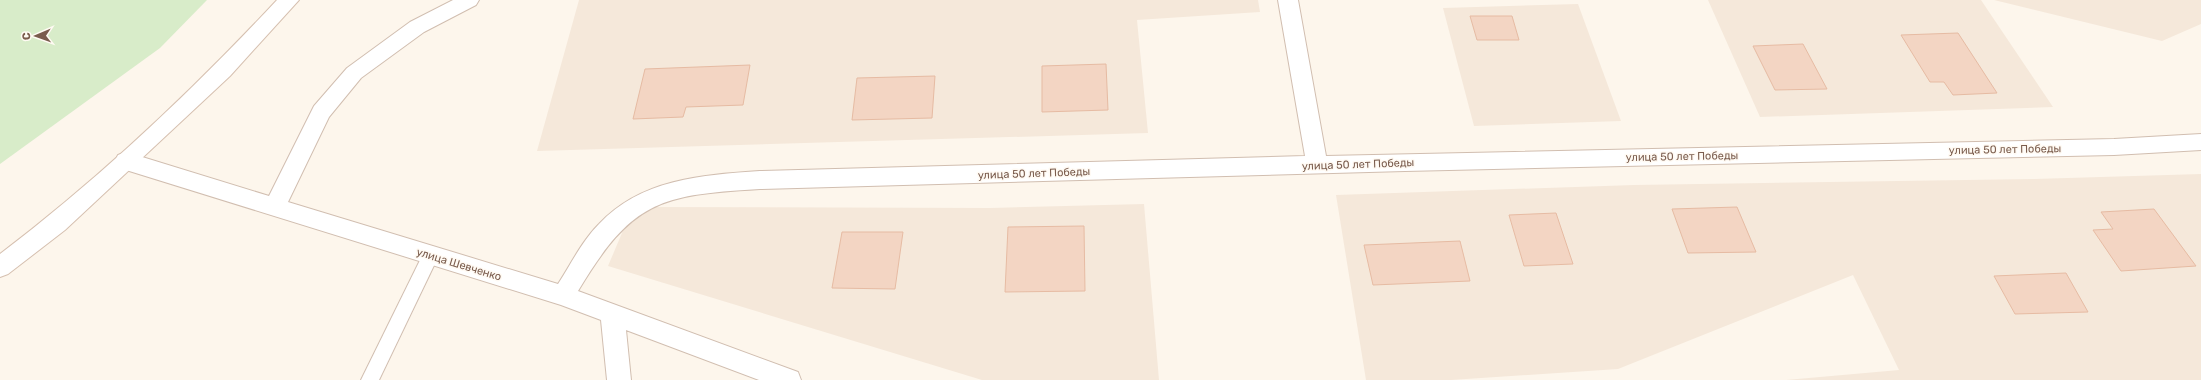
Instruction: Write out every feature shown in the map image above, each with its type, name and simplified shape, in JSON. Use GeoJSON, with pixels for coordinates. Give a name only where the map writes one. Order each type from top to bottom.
{"type":"FeatureCollection","features":[{"type":"Feature","properties":{"kind":"street"},"geometry":{"type":"LineString","coordinates":[[0,268],[57,223],[126,161],[223,71],[289,0]]}},
{"type":"Feature","properties":{"kind":"street"},"geometry":{"type":"LineString","coordinates":[[275,207],[321,112],[354,73],[417,27],[468,0]]}},
{"type":"Feature","properties":{"kind":"street"},"geometry":{"type":"LineString","coordinates":[[1288,0],[1317,165]]}},
{"type":"Feature","properties":{"kind":"street","name":"улица 50 лет Победы"},"geometry":{"type":"LineString","coordinates":[[563,296],[607,230],[633,206],[658,193],[708,184],[760,180],[1317,165],[2114,147],[2201,142]]}},
{"type":"Feature","properties":{"kind":"street","name":"улица Шевченко"},"geometry":{"type":"LineString","coordinates":[[126,161],[563,296],[788,380]]}},
{"type":"Feature","properties":{"kind":"street"},"geometry":{"type":"LineString","coordinates":[[612,314],[619,380]]}},
{"type":"Feature","properties":{"kind":"lane"},"geometry":{"type":"LineString","coordinates":[[370,380],[431,255]]}},
{"type":"Feature","properties":{"kind":"shaded area"},"geometry":{"type":"Polygon","coordinates":[[[579,0],[1258,0],[1260,12],[1137,20],[1148,133],[537,151],[579,0]]]}},
{"type":"Feature","properties":{"kind":"shaded area"},"geometry":{"type":"Polygon","coordinates":[[[1708,0],[1981,0],[2053,107],[1760,117],[1708,0]]]}},
{"type":"Feature","properties":{"kind":"shaded area"},"geometry":{"type":"Polygon","coordinates":[[[1994,0],[2201,0],[2201,24],[2162,41],[1994,0]]]}},
{"type":"Feature","properties":{"kind":"shaded area"},"geometry":{"type":"Polygon","coordinates":[[[1578,4],[1621,121],[1474,126],[1443,8],[1578,4]]]}},
{"type":"Feature","properties":{"kind":"shaded area"},"geometry":{"type":"Polygon","coordinates":[[[2201,174],[2201,380],[1786,380],[1899,370],[1853,275],[1618,369],[1451,380],[1366,380],[1336,195],[1634,185],[2034,179],[2201,174]]]}},
{"type":"Feature","properties":{"kind":"shaded area"},"geometry":{"type":"Polygon","coordinates":[[[1144,204],[1159,380],[982,380],[608,266],[633,207],[990,208],[1144,204]]]}},
{"type":"Feature","properties":{"kind":"green space"},"geometry":{"type":"Polygon","coordinates":[[[0,0],[207,0],[160,48],[0,164],[0,0]]]}},
{"type":"Feature","properties":{"kind":"building"},"geometry":{"type":"Polygon","coordinates":[[[1470,16],[1512,16],[1519,40],[1477,40],[1470,16]]]}},
{"type":"Feature","properties":{"kind":"building"},"geometry":{"type":"Polygon","coordinates":[[[1958,33],[1997,93],[1953,95],[1944,82],[1930,82],[1901,35],[1958,33]]]}},
{"type":"Feature","properties":{"kind":"building"},"geometry":{"type":"Polygon","coordinates":[[[1803,44],[1827,89],[1775,90],[1753,46],[1803,44]]]}},
{"type":"Feature","properties":{"kind":"building"},"geometry":{"type":"Polygon","coordinates":[[[1106,64],[1108,110],[1042,112],[1042,66],[1106,64]]]}},
{"type":"Feature","properties":{"kind":"building"},"geometry":{"type":"Polygon","coordinates":[[[750,65],[743,105],[686,107],[683,117],[633,119],[645,69],[750,65]]]}},
{"type":"Feature","properties":{"kind":"building"},"geometry":{"type":"Polygon","coordinates":[[[935,76],[932,118],[852,120],[857,78],[935,76]]]}},
{"type":"Feature","properties":{"kind":"building"},"geometry":{"type":"Polygon","coordinates":[[[1737,207],[1756,252],[1688,253],[1672,209],[1737,207]]]}},
{"type":"Feature","properties":{"kind":"building"},"geometry":{"type":"Polygon","coordinates":[[[2154,209],[2196,266],[2121,271],[2093,230],[2113,229],[2101,212],[2154,209]]]}},
{"type":"Feature","properties":{"kind":"building"},"geometry":{"type":"Polygon","coordinates":[[[1556,213],[1573,264],[1524,266],[1509,215],[1556,213]]]}},
{"type":"Feature","properties":{"kind":"building"},"geometry":{"type":"Polygon","coordinates":[[[1084,226],[1085,291],[1005,292],[1008,227],[1084,226]]]}},
{"type":"Feature","properties":{"kind":"building"},"geometry":{"type":"Polygon","coordinates":[[[842,232],[903,232],[895,289],[832,288],[842,232]]]}},
{"type":"Feature","properties":{"kind":"building"},"geometry":{"type":"Polygon","coordinates":[[[1460,241],[1470,281],[1373,285],[1364,245],[1460,241]]]}},
{"type":"Feature","properties":{"kind":"building"},"geometry":{"type":"Polygon","coordinates":[[[2066,273],[2088,312],[2015,314],[1994,276],[2066,273]]]}}]}
